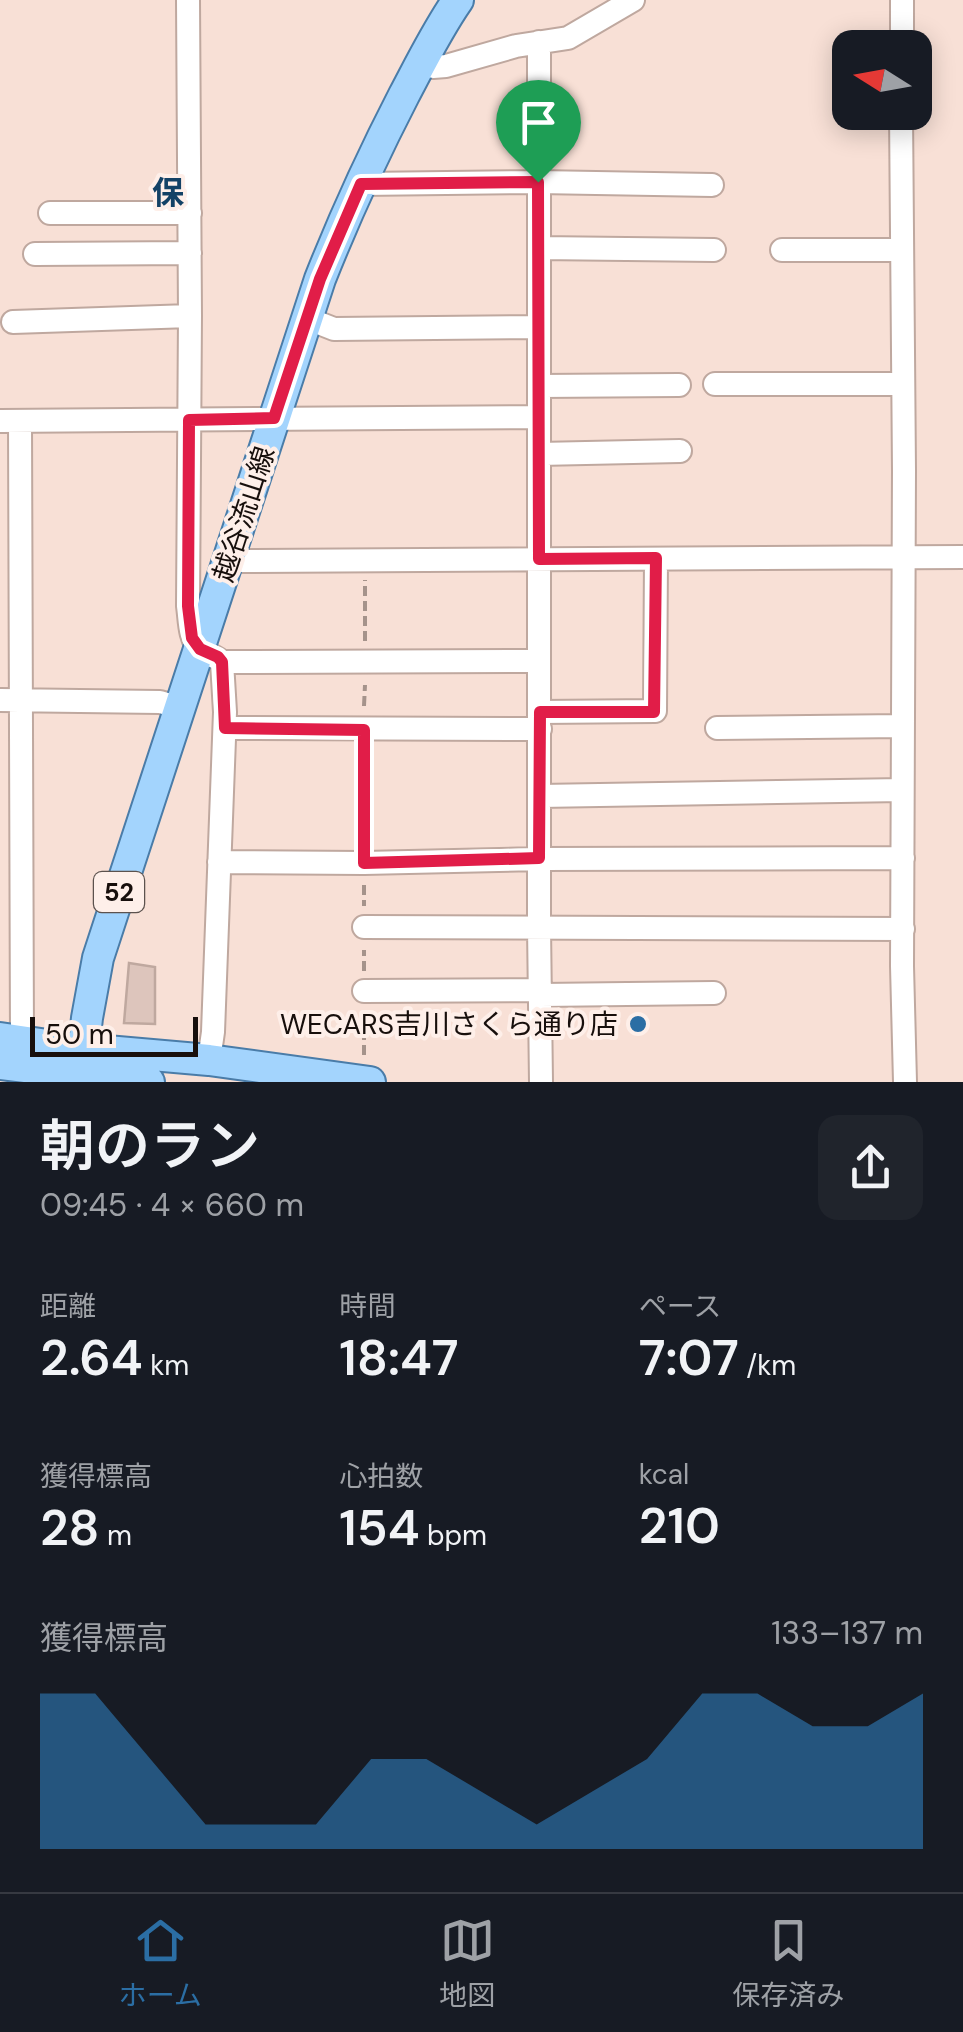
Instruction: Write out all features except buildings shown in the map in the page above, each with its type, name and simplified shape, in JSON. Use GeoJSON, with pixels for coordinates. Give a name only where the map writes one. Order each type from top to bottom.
{"type":"FeatureCollection","features":[{"type":"Feature","properties":{"kind":"main road","name":"越谷流山線"},"geometry":{"type":"LineString","coordinates":[[81,1068],[98,958],[181,708],[211,656],[231,557],[306,318],[361,184],[422,61],[458,0]]}},
{"type":"Feature","properties":{"kind":"main road"},"geometry":{"type":"LineString","coordinates":[[11,1039],[81,1068],[149,1082]]}},
{"type":"Feature","properties":{"kind":"main road"},"geometry":{"type":"LineString","coordinates":[[0,1064],[81,1068],[209,1060],[367,1076]]}},
{"type":"Feature","properties":{"kind":"street"},"geometry":{"type":"LineString","coordinates":[[188,0],[188,606],[192,638],[211,656],[225,728],[209,1060]]}},
{"type":"Feature","properties":{"kind":"street"},"geometry":{"type":"LineString","coordinates":[[422,61],[433,67],[446,66],[482,54],[568,38],[633,0]]}},
{"type":"Feature","properties":{"kind":"street"},"geometry":{"type":"LineString","coordinates":[[902,0],[902,30]]}},
{"type":"Feature","properties":{"kind":"street"},"geometry":{"type":"LineString","coordinates":[[539,42],[541,1082]]}},
{"type":"Feature","properties":{"kind":"street"},"geometry":{"type":"LineString","coordinates":[[902,130],[905,1082]]}},
{"type":"Feature","properties":{"kind":"street"},"geometry":{"type":"LineString","coordinates":[[361,184],[712,185]]}},
{"type":"Feature","properties":{"kind":"street"},"geometry":{"type":"LineString","coordinates":[[50,212],[190,213]]}},
{"type":"Feature","properties":{"kind":"street"},"geometry":{"type":"LineString","coordinates":[[538,248],[714,250]]}},
{"type":"Feature","properties":{"kind":"street"},"geometry":{"type":"LineString","coordinates":[[782,250],[901,250]]}},
{"type":"Feature","properties":{"kind":"street"},"geometry":{"type":"LineString","coordinates":[[35,254],[190,253]]}},
{"type":"Feature","properties":{"kind":"street"},"geometry":{"type":"LineString","coordinates":[[13,322],[190,316]]}},
{"type":"Feature","properties":{"kind":"street"},"geometry":{"type":"LineString","coordinates":[[306,318],[334,329],[538,327]]}},
{"type":"Feature","properties":{"kind":"street"},"geometry":{"type":"LineString","coordinates":[[715,384],[902,384]]}},
{"type":"Feature","properties":{"kind":"street"},"geometry":{"type":"LineString","coordinates":[[538,386],[679,385]]}},
{"type":"Feature","properties":{"kind":"street"},"geometry":{"type":"LineString","coordinates":[[11,1039],[10,421],[539,417]]}},
{"type":"Feature","properties":{"kind":"street"},"geometry":{"type":"LineString","coordinates":[[539,454],[680,451]]}},
{"type":"Feature","properties":{"kind":"street"},"geometry":{"type":"LineString","coordinates":[[231,557],[242,561],[963,557]]}},
{"type":"Feature","properties":{"kind":"street"},"geometry":{"type":"LineString","coordinates":[[225,728],[364,730],[654,712],[656,558]]}},
{"type":"Feature","properties":{"kind":"street"},"geometry":{"type":"LineString","coordinates":[[211,656],[364,663],[539,661]]}},
{"type":"Feature","properties":{"kind":"street"},"geometry":{"type":"LineString","coordinates":[[11,699],[160,702],[181,708]]}},
{"type":"Feature","properties":{"kind":"street"},"geometry":{"type":"LineString","coordinates":[[717,728],[902,726]]}},
{"type":"Feature","properties":{"kind":"street"},"geometry":{"type":"LineString","coordinates":[[540,796],[902,790]]}},
{"type":"Feature","properties":{"kind":"street"},"geometry":{"type":"LineString","coordinates":[[218,862],[903,858]]}},
{"type":"Feature","properties":{"kind":"street"},"geometry":{"type":"LineString","coordinates":[[364,927],[902,929]]}},
{"type":"Feature","properties":{"kind":"street"},"geometry":{"type":"LineString","coordinates":[[364,991],[714,993]]}},
{"type":"Feature","properties":{"kind":"path"},"geometry":{"type":"LineString","coordinates":[[365,560],[367,1076]]}},
{"type":"Feature","properties":{"kind":"place","name":"WECARS吉川さくら通り店"},"geometry":{"type":"Point","coordinates":[638,1024]}},
{"type":"Feature","properties":{"kind":"district","name":"保"},"geometry":{"type":"Point","coordinates":[168,193]}},
{"type":"Feature","properties":{"kind":"route"},"geometry":{"type":"LineString","coordinates":[[538,182],[539,559],[656,558],[654,712],[540,712],[539,858],[364,863],[364,730],[225,728],[222,662],[200,649],[192,638],[188,606],[189,420],[274,418],[320,279],[361,184],[538,182]]}}]}
